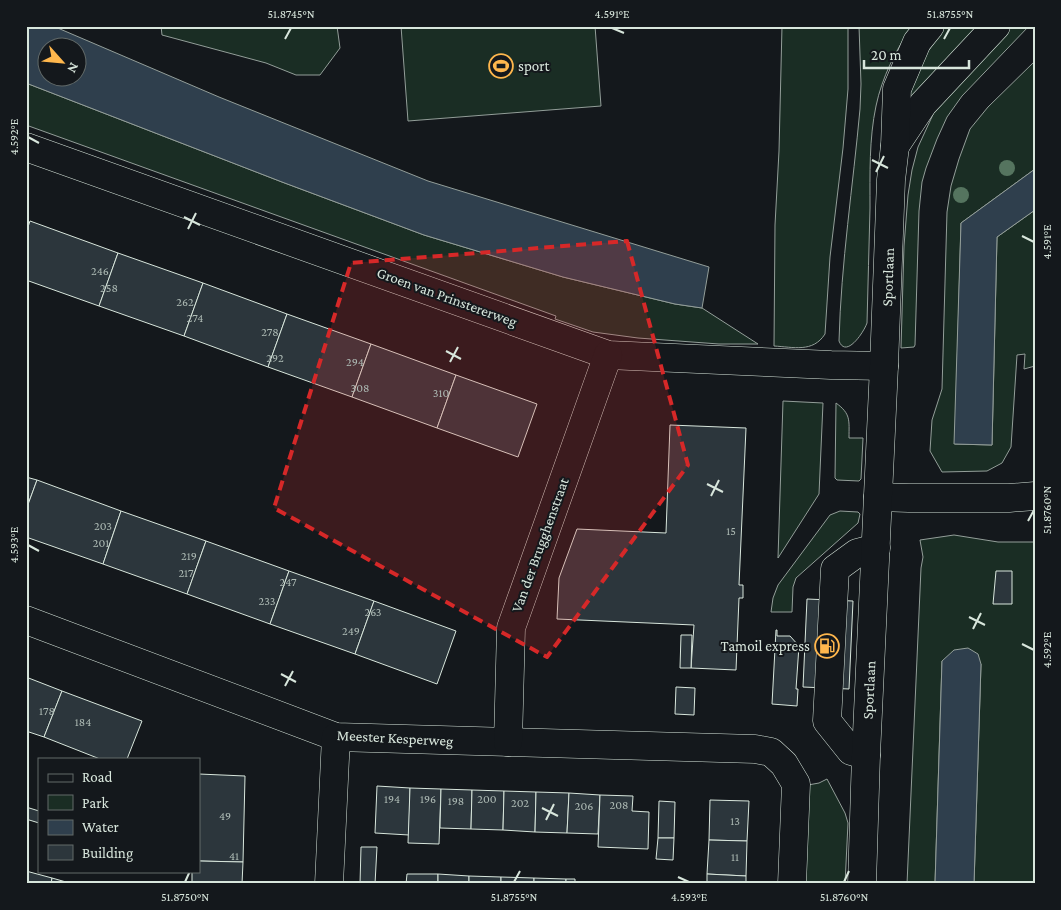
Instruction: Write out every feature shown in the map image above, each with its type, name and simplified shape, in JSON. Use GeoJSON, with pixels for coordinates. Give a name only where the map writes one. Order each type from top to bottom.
{"type":"FeatureCollection","features":[{"type":"Feature","properties":{"kind":"street","name":"Sportlaan"},"geometry":{"type":"LineString","coordinates":[[862,884],[891,180],[895,146],[897,89],[917,42],[930,26]]}},
{"type":"Feature","properties":{"kind":"street","name":"Sportlaan"},"geometry":{"type":"LineString","coordinates":[[895,146],[923,104],[996,26]]}},
{"type":"Feature","properties":{"kind":"street","name":"Groen van Prinstererweg"},"geometry":{"type":"LineString","coordinates":[[26,147],[608,355],[884,366]]}},
{"type":"Feature","properties":{"kind":"street","name":"Van der Brugghenstraat"},"geometry":{"type":"LineString","coordinates":[[508,742],[510,628],[608,355]]}},
{"type":"Feature","properties":{"kind":"street"},"geometry":{"type":"LineString","coordinates":[[878,497],[1009,498],[1035,496]]}},
{"type":"Feature","properties":{"kind":"street"},"geometry":{"type":"LineString","coordinates":[[866,755],[850,751],[827,721],[835,569],[857,553],[876,548]]}},
{"type":"Feature","properties":{"kind":"street","name":"Meester Kesperweg"},"geometry":{"type":"LineString","coordinates":[[26,620],[336,737],[771,752],[784,764],[796,784],[792,884]]}},
{"type":"Feature","properties":{"kind":"street"},"geometry":{"type":"LineString","coordinates":[[328,884],[336,737]]}},
{"type":"Feature","properties":{"kind":"highlighted area"},"geometry":{"type":"Polygon","coordinates":[[[627,241],[688,465],[547,657],[274,508],[351,263],[627,241]]]}},
{"type":"Feature","properties":{"kind":"green space"},"geometry":{"type":"Polygon","coordinates":[[[161,26],[337,26],[340,48],[320,75],[296,75],[266,63],[162,35],[161,26]]]}},
{"type":"Feature","properties":{"kind":"green space","name":"sport"},"geometry":{"type":"Polygon","coordinates":[[[401,26],[595,26],[601,106],[408,121],[401,26]]]}},
{"type":"Feature","properties":{"kind":"green space"},"geometry":{"type":"Polygon","coordinates":[[[782,26],[848,26],[848,89],[830,257],[825,334],[815,344],[802,348],[774,346],[775,225],[782,26]]]}},
{"type":"Feature","properties":{"kind":"green space"},"geometry":{"type":"Polygon","coordinates":[[[859,26],[912,26],[890,64],[876,106],[870,157],[867,323],[859,337],[850,346],[846,347],[842,346],[839,341],[840,312],[860,109],[859,26]]]}},
{"type":"Feature","properties":{"kind":"green space"},"geometry":{"type":"Polygon","coordinates":[[[946,26],[982,26],[910,106],[901,102],[926,54],[946,26]]]}},
{"type":"Feature","properties":{"kind":"green space"},"geometry":{"type":"Polygon","coordinates":[[[1008,26],[1029,26],[962,96],[947,117],[926,168],[922,182],[919,211],[915,345],[914,347],[901,348],[904,246],[908,195],[918,147],[936,108],[1008,26]]]}},
{"type":"Feature","properties":{"kind":"green space"},"geometry":{"type":"Polygon","coordinates":[[[1035,61],[1035,169],[961,223],[955,444],[992,445],[997,237],[1035,210],[1035,366],[1024,369],[1025,354],[1017,355],[1011,447],[1002,463],[987,471],[942,472],[930,451],[932,420],[942,389],[947,212],[951,186],[970,129],[988,107],[1035,61]]]}},
{"type":"Feature","properties":{"kind":"green space"},"geometry":{"type":"Polygon","coordinates":[[[26,83],[424,235],[563,277],[675,304],[702,308],[758,344],[719,344],[638,338],[593,332],[555,319],[556,316],[26,125],[26,83]]]}},
{"type":"Feature","properties":{"kind":"green space"},"geometry":{"type":"Polygon","coordinates":[[[783,401],[823,403],[819,494],[778,558],[783,401]]]}},
{"type":"Feature","properties":{"kind":"green space"},"geometry":{"type":"Polygon","coordinates":[[[836,403],[847,414],[849,438],[863,438],[861,479],[859,481],[837,480],[835,478],[836,403]]]}},
{"type":"Feature","properties":{"kind":"green space"},"geometry":{"type":"Polygon","coordinates":[[[840,511],[858,512],[860,514],[858,523],[796,578],[793,587],[792,612],[771,612],[773,598],[778,585],[830,515],[840,511]]]}},
{"type":"Feature","properties":{"kind":"green space"},"geometry":{"type":"Polygon","coordinates":[[[954,535],[998,542],[1035,542],[1035,884],[974,884],[981,664],[942,661],[935,884],[907,884],[923,557],[920,540],[954,535]]]}},
{"type":"Feature","properties":{"kind":"green space"},"geometry":{"type":"Polygon","coordinates":[[[827,779],[845,813],[848,823],[845,884],[805,884],[808,785],[827,779]]]}},
{"type":"Feature","properties":{"kind":"water"},"geometry":{"type":"Polygon","coordinates":[[[26,26],[53,26],[81,38],[38,38],[38,88],[26,83],[26,26]]]}},
{"type":"Feature","properties":{"kind":"water"},"geometry":{"type":"Polygon","coordinates":[[[88,41],[219,97],[428,181],[709,267],[702,308],[675,304],[563,277],[424,235],[39,88],[88,88],[88,41]]]}},
{"type":"Feature","properties":{"kind":"water"},"geometry":{"type":"Polygon","coordinates":[[[1035,169],[1035,210],[997,237],[992,445],[954,444],[961,223],[1035,169]]]}},
{"type":"Feature","properties":{"kind":"water"},"geometry":{"type":"Polygon","coordinates":[[[968,648],[978,654],[981,664],[974,884],[935,884],[942,661],[954,650],[968,648]]]}},
{"type":"Feature","properties":{"kind":"building"},"geometry":{"type":"Polygon","coordinates":[[[30,221],[118,253],[99,306],[26,280],[26,233],[30,221]]]}},
{"type":"Feature","properties":{"kind":"building"},"geometry":{"type":"Polygon","coordinates":[[[118,253],[203,283],[184,336],[99,306],[118,253]]]}},
{"type":"Feature","properties":{"kind":"building"},"geometry":{"type":"Polygon","coordinates":[[[203,283],[287,314],[268,367],[184,336],[203,283]]]}},
{"type":"Feature","properties":{"kind":"building"},"geometry":{"type":"Polygon","coordinates":[[[287,314],[371,344],[352,397],[268,367],[287,314]]]}},
{"type":"Feature","properties":{"kind":"building"},"geometry":{"type":"Polygon","coordinates":[[[371,344],[456,375],[437,428],[352,397],[371,344]]]}},
{"type":"Feature","properties":{"kind":"building"},"geometry":{"type":"Polygon","coordinates":[[[456,375],[537,404],[518,457],[437,428],[456,375]]]}},
{"type":"Feature","properties":{"kind":"building"},"geometry":{"type":"Polygon","coordinates":[[[670,425],[746,428],[739,585],[743,585],[743,598],[739,598],[736,670],[691,668],[694,625],[557,619],[559,578],[577,529],[666,533],[670,425]]]}},
{"type":"Feature","properties":{"kind":"building"},"geometry":{"type":"Polygon","coordinates":[[[26,477],[37,480],[26,510],[26,477]]]}},
{"type":"Feature","properties":{"kind":"building"},"geometry":{"type":"Polygon","coordinates":[[[37,480],[121,511],[103,564],[26,537],[26,510],[37,480]]]}},
{"type":"Feature","properties":{"kind":"building"},"geometry":{"type":"Polygon","coordinates":[[[121,511],[206,541],[187,594],[103,564],[121,511]]]}},
{"type":"Feature","properties":{"kind":"building"},"geometry":{"type":"Polygon","coordinates":[[[206,541],[289,571],[270,624],[187,594],[206,541]]]}},
{"type":"Feature","properties":{"kind":"building"},"geometry":{"type":"Polygon","coordinates":[[[289,571],[374,601],[355,654],[270,624],[289,571]]]}},
{"type":"Feature","properties":{"kind":"building"},"geometry":{"type":"Polygon","coordinates":[[[996,571],[1012,571],[1012,604],[993,604],[996,571]]]}},
{"type":"Feature","properties":{"kind":"building"},"geometry":{"type":"Polygon","coordinates":[[[807,599],[853,601],[849,689],[803,687],[807,599]]]}},
{"type":"Feature","properties":{"kind":"building"},"geometry":{"type":"Polygon","coordinates":[[[374,601],[456,631],[437,684],[355,654],[374,601]]]}},
{"type":"Feature","properties":{"kind":"building"},"geometry":{"type":"Polygon","coordinates":[[[776,630],[777,636],[790,636],[799,646],[796,689],[798,689],[797,706],[772,704],[776,630]]]}},
{"type":"Feature","properties":{"kind":"building"},"geometry":{"type":"Polygon","coordinates":[[[681,635],[692,635],[691,668],[680,668],[681,635]]]}},
{"type":"Feature","properties":{"kind":"building"},"geometry":{"type":"Polygon","coordinates":[[[26,677],[62,691],[44,737],[26,731],[26,677]]]}},
{"type":"Feature","properties":{"kind":"building"},"geometry":{"type":"Polygon","coordinates":[[[676,687],[695,688],[694,715],[675,714],[676,687]]]}},
{"type":"Feature","properties":{"kind":"building"},"geometry":{"type":"Polygon","coordinates":[[[62,691],[142,721],[127,758],[97,758],[44,737],[62,691]]]}},
{"type":"Feature","properties":{"kind":"building"},"geometry":{"type":"Polygon","coordinates":[[[200,774],[245,776],[243,862],[200,861],[200,774]]]}},
{"type":"Feature","properties":{"kind":"building"},"geometry":{"type":"Polygon","coordinates":[[[377,786],[410,788],[409,835],[375,833],[377,786]]]}},
{"type":"Feature","properties":{"kind":"building"},"geometry":{"type":"Polygon","coordinates":[[[410,788],[441,789],[439,844],[408,843],[410,788]]]}},
{"type":"Feature","properties":{"kind":"building"},"geometry":{"type":"Polygon","coordinates":[[[441,789],[472,790],[471,829],[440,828],[441,789]]]}},
{"type":"Feature","properties":{"kind":"building"},"geometry":{"type":"Polygon","coordinates":[[[472,790],[504,791],[503,830],[471,829],[472,790]]]}},
{"type":"Feature","properties":{"kind":"building"},"geometry":{"type":"Polygon","coordinates":[[[504,791],[536,792],[535,832],[503,830],[504,791]]]}},
{"type":"Feature","properties":{"kind":"building"},"geometry":{"type":"Polygon","coordinates":[[[536,792],[569,793],[567,833],[535,832],[536,792]]]}},
{"type":"Feature","properties":{"kind":"building"},"geometry":{"type":"Polygon","coordinates":[[[569,793],[600,795],[598,834],[567,833],[569,793]]]}},
{"type":"Feature","properties":{"kind":"building"},"geometry":{"type":"Polygon","coordinates":[[[600,795],[633,796],[632,811],[649,812],[648,849],[598,847],[600,795]]]}},
{"type":"Feature","properties":{"kind":"building"},"geometry":{"type":"Polygon","coordinates":[[[710,800],[749,801],[747,841],[709,840],[710,800]]]}},
{"type":"Feature","properties":{"kind":"building"},"geometry":{"type":"Polygon","coordinates":[[[659,801],[675,802],[674,838],[658,838],[659,801]]]}},
{"type":"Feature","properties":{"kind":"building"},"geometry":{"type":"Polygon","coordinates":[[[26,807],[38,811],[38,823],[26,819],[26,807]]]}},
{"type":"Feature","properties":{"kind":"building"},"geometry":{"type":"Polygon","coordinates":[[[658,838],[674,838],[673,860],[656,859],[658,838]]]}},
{"type":"Feature","properties":{"kind":"building"},"geometry":{"type":"Polygon","coordinates":[[[709,840],[747,841],[746,876],[707,874],[709,840]]]}},
{"type":"Feature","properties":{"kind":"building"},"geometry":{"type":"Polygon","coordinates":[[[361,847],[377,847],[375,884],[360,884],[361,847]]]}},
{"type":"Feature","properties":{"kind":"building"},"geometry":{"type":"Polygon","coordinates":[[[200,861],[243,862],[242,884],[192,884],[192,872],[200,872],[200,861]]]}},
{"type":"Feature","properties":{"kind":"building"},"geometry":{"type":"Polygon","coordinates":[[[26,871],[52,878],[51,884],[26,884],[26,871]]]}},
{"type":"Feature","properties":{"kind":"building"},"geometry":{"type":"Polygon","coordinates":[[[407,874],[438,874],[438,884],[406,884],[407,874]]]}},
{"type":"Feature","properties":{"kind":"building"},"geometry":{"type":"Polygon","coordinates":[[[438,874],[469,876],[469,884],[438,884],[438,874]]]}},
{"type":"Feature","properties":{"kind":"building"},"geometry":{"type":"Polygon","coordinates":[[[707,874],[746,876],[746,884],[707,884],[707,874]]]}},
{"type":"Feature","properties":{"kind":"building"},"geometry":{"type":"Polygon","coordinates":[[[469,876],[501,877],[501,884],[469,884],[469,876]]]}},
{"type":"Feature","properties":{"kind":"building"},"geometry":{"type":"Polygon","coordinates":[[[501,877],[534,878],[534,884],[501,884],[501,877]]]}},
{"type":"Feature","properties":{"kind":"building"},"geometry":{"type":"Polygon","coordinates":[[[52,878],[73,884],[51,884],[52,878]]]}},
{"type":"Feature","properties":{"kind":"building"},"geometry":{"type":"Polygon","coordinates":[[[534,878],[566,879],[566,884],[534,884],[534,878]]]}},
{"type":"Feature","properties":{"kind":"building"},"geometry":{"type":"Polygon","coordinates":[[[566,879],[575,879],[575,883],[596,884],[566,884],[566,879]]]}},
{"type":"Feature","properties":{"kind":"place","name":"sport"},"geometry":{"type":"Point","coordinates":[501,66]}},
{"type":"Feature","properties":{"kind":"place","name":"Tamoil express"},"geometry":{"type":"Point","coordinates":[827,646]}}]}
